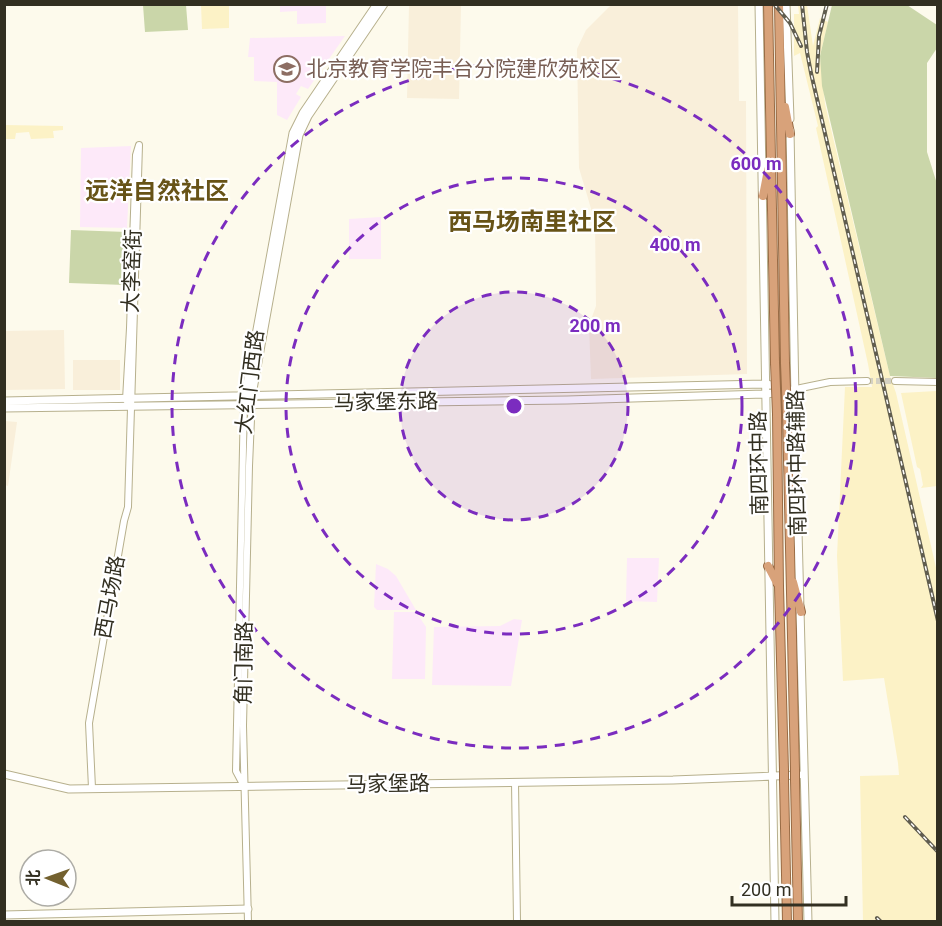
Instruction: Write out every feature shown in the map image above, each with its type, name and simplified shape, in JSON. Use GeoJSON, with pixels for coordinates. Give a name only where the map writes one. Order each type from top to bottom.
{"type":"FeatureCollection","features":[{"type":"Feature","properties":{"kind":"highway","name":"南四环中路"},"geometry":{"type":"LineString","coordinates":[[778,4],[798,921]]}},
{"type":"Feature","properties":{"kind":"highway","name":"南四环中路"},"geometry":{"type":"LineString","coordinates":[[768,7],[787,921]]}},
{"type":"Feature","properties":{"kind":"highway"},"geometry":{"type":"LineString","coordinates":[[780,58],[784,76],[785,113],[790,134]]}},
{"type":"Feature","properties":{"kind":"highway"},"geometry":{"type":"LineString","coordinates":[[763,196],[771,157]]}},
{"type":"Feature","properties":{"kind":"highway"},"geometry":{"type":"LineString","coordinates":[[768,566],[779,587]]}},
{"type":"Feature","properties":{"kind":"highway"},"geometry":{"type":"LineString","coordinates":[[790,566],[801,612]]}},
{"type":"Feature","properties":{"kind":"main road","name":"大红门西路"},"geometry":{"type":"LineString","coordinates":[[249,395],[293,133],[303,113],[377,4]]}},
{"type":"Feature","properties":{"kind":"main road","name":"大红门西路"},"geometry":{"type":"LineString","coordinates":[[249,395],[299,135],[308,116],[384,4]]}},
{"type":"Feature","properties":{"kind":"main road","name":"南四环中路辅路"},"geometry":{"type":"LineString","coordinates":[[759,4],[775,921]]}},
{"type":"Feature","properties":{"kind":"main road","name":"南四环中路辅路"},"geometry":{"type":"LineString","coordinates":[[786,4],[808,921]]}},
{"type":"Feature","properties":{"kind":"main road","name":"马家堡东路"},"geometry":{"type":"LineString","coordinates":[[4,408],[249,395],[766,384],[795,389]]}},
{"type":"Feature","properties":{"kind":"main road","name":"马家堡东路"},"geometry":{"type":"LineString","coordinates":[[4,401],[248,405],[567,400],[766,394],[795,389]]}},
{"type":"Feature","properties":{"kind":"main road","name":"马家堡路"},"geometry":{"type":"LineString","coordinates":[[4,774],[69,789],[805,775]]}},
{"type":"Feature","properties":{"kind":"main road"},"geometry":{"type":"LineString","coordinates":[[4,915],[248,909]]}},
{"type":"Feature","properties":{"kind":"street","name":"大李窑街"},"geometry":{"type":"LineString","coordinates":[[139,145],[129,402],[136,155],[139,145]]}},
{"type":"Feature","properties":{"kind":"street"},"geometry":{"type":"LineString","coordinates":[[795,389],[830,382],[867,381]]}},
{"type":"Feature","properties":{"kind":"street"},"geometry":{"type":"LineString","coordinates":[[895,381],[938,382]]}},
{"type":"Feature","properties":{"kind":"street","name":"大红门西路"},"geometry":{"type":"LineString","coordinates":[[248,405],[249,395]]}},
{"type":"Feature","properties":{"kind":"street","name":"西马场路"},"geometry":{"type":"LineString","coordinates":[[92,788],[89,723],[128,507],[129,402]]}},
{"type":"Feature","properties":{"kind":"street","name":"角门南路"},"geometry":{"type":"LineString","coordinates":[[248,405],[243,726],[248,921]]}},
{"type":"Feature","properties":{"kind":"street"},"geometry":{"type":"LineString","coordinates":[[767,407],[796,407]]}},
{"type":"Feature","properties":{"kind":"street"},"geometry":{"type":"LineString","coordinates":[[515,782],[517,921]]}},
{"type":"Feature","properties":{"kind":"shaded area"},"geometry":{"type":"Polygon","coordinates":[[[201,5],[229,5],[229,28],[202,29],[201,5]]]}},
{"type":"Feature","properties":{"kind":"shaded area"},"geometry":{"type":"Polygon","coordinates":[[[280,5],[326,5],[326,23],[297,24],[297,11],[280,12],[280,5]]]}},
{"type":"Feature","properties":{"kind":"shaded area"},"geometry":{"type":"Polygon","coordinates":[[[409,5],[461,6],[459,99],[407,98],[409,5]]]}},
{"type":"Feature","properties":{"kind":"shaded area"},"geometry":{"type":"Polygon","coordinates":[[[611,5],[738,5],[739,101],[746,101],[747,374],[591,379],[589,325],[596,306],[595,222],[579,168],[577,49],[586,30],[611,5]]]}},
{"type":"Feature","properties":{"kind":"shaded area"},"geometry":{"type":"Polygon","coordinates":[[[798,5],[807,5],[813,46],[820,18],[828,22],[820,56],[825,104],[937,572],[937,921],[863,921],[860,776],[899,775],[884,678],[843,681],[837,556],[845,387],[872,387],[816,128],[818,126],[800,53],[794,56],[794,14],[799,14],[798,5]]]}},
{"type":"Feature","properties":{"kind":"shaded area","name":"北京教育学院丰台分院建欣苑校区"},"geometry":{"type":"Polygon","coordinates":[[[345,36],[308,89],[301,86],[296,94],[301,97],[287,120],[277,115],[277,82],[254,81],[254,57],[248,57],[250,38],[345,36]]]}},
{"type":"Feature","properties":{"kind":"shaded area"},"geometry":{"type":"Polygon","coordinates":[[[5,125],[63,126],[63,130],[53,131],[54,138],[31,139],[29,132],[16,133],[15,139],[5,139],[5,125]]]}},
{"type":"Feature","properties":{"kind":"shaded area"},"geometry":{"type":"Polygon","coordinates":[[[131,146],[127,228],[80,227],[81,148],[131,146]]]}},
{"type":"Feature","properties":{"kind":"shaded area"},"geometry":{"type":"Polygon","coordinates":[[[381,217],[381,259],[349,259],[349,219],[381,217]]]}},
{"type":"Feature","properties":{"kind":"shaded area"},"geometry":{"type":"Polygon","coordinates":[[[64,330],[65,389],[5,390],[5,331],[64,330]]]}},
{"type":"Feature","properties":{"kind":"shaded area"},"geometry":{"type":"Polygon","coordinates":[[[73,360],[120,360],[120,390],[73,390],[73,360]]]}},
{"type":"Feature","properties":{"kind":"shaded area"},"geometry":{"type":"Polygon","coordinates":[[[936,391],[937,486],[921,488],[923,485],[920,469],[917,467],[901,393],[936,391]]]}},
{"type":"Feature","properties":{"kind":"shaded area"},"geometry":{"type":"Polygon","coordinates":[[[5,421],[17,422],[8,486],[5,485],[5,421]]]}},
{"type":"Feature","properties":{"kind":"shaded area"},"geometry":{"type":"Polygon","coordinates":[[[627,558],[659,558],[657,602],[626,601],[627,558]]]}},
{"type":"Feature","properties":{"kind":"shaded area"},"geometry":{"type":"Polygon","coordinates":[[[376,564],[388,569],[396,576],[416,610],[377,610],[374,607],[376,564]]]}},
{"type":"Feature","properties":{"kind":"shaded area"},"geometry":{"type":"Polygon","coordinates":[[[394,612],[416,612],[426,627],[425,679],[392,679],[394,612]]]}},
{"type":"Feature","properties":{"kind":"shaded area"},"geometry":{"type":"Polygon","coordinates":[[[514,619],[522,620],[511,686],[432,685],[434,627],[500,626],[514,619]]]}},
{"type":"Feature","properties":{"kind":"green space"},"geometry":{"type":"Polygon","coordinates":[[[143,5],[186,5],[188,30],[145,32],[143,5]]]}},
{"type":"Feature","properties":{"kind":"green space"},"geometry":{"type":"Polygon","coordinates":[[[832,5],[907,5],[937,25],[937,48],[927,63],[927,152],[938,187],[937,378],[890,376],[822,86],[820,56],[832,5]]]}},
{"type":"Feature","properties":{"kind":"green space"},"geometry":{"type":"Polygon","coordinates":[[[71,230],[127,232],[125,285],[69,283],[71,230]]]}},
{"type":"Feature","properties":{"kind":"tunnel"},"geometry":{"type":"LineString","coordinates":[[867,381],[895,381]]}},
{"type":"Feature","properties":{"kind":"railway"},"geometry":{"type":"LineString","coordinates":[[774,4],[790,23],[801,46]]}},
{"type":"Feature","properties":{"kind":"railway"},"geometry":{"type":"LineString","coordinates":[[802,4],[811,73],[938,621]]}},
{"type":"Feature","properties":{"kind":"railway"},"geometry":{"type":"LineString","coordinates":[[817,72],[819,36],[827,4]]}},
{"type":"Feature","properties":{"kind":"railway"},"geometry":{"type":"LineString","coordinates":[[905,817],[938,852]]}},
{"type":"Feature","properties":{"kind":"railway"},"geometry":{"type":"LineString","coordinates":[[877,918],[881,922]]}},
{"type":"Feature","properties":{"kind":"place","name":"北京教育学院丰台分院建欣苑校区"},"geometry":{"type":"Point","coordinates":[287,69]}},
{"type":"Feature","properties":{"kind":"district","name":"远洋自然社区"},"geometry":{"type":"Point","coordinates":[157,191]}},
{"type":"Feature","properties":{"kind":"district","name":"西马场南里社区"},"geometry":{"type":"Point","coordinates":[532,222]}}]}
